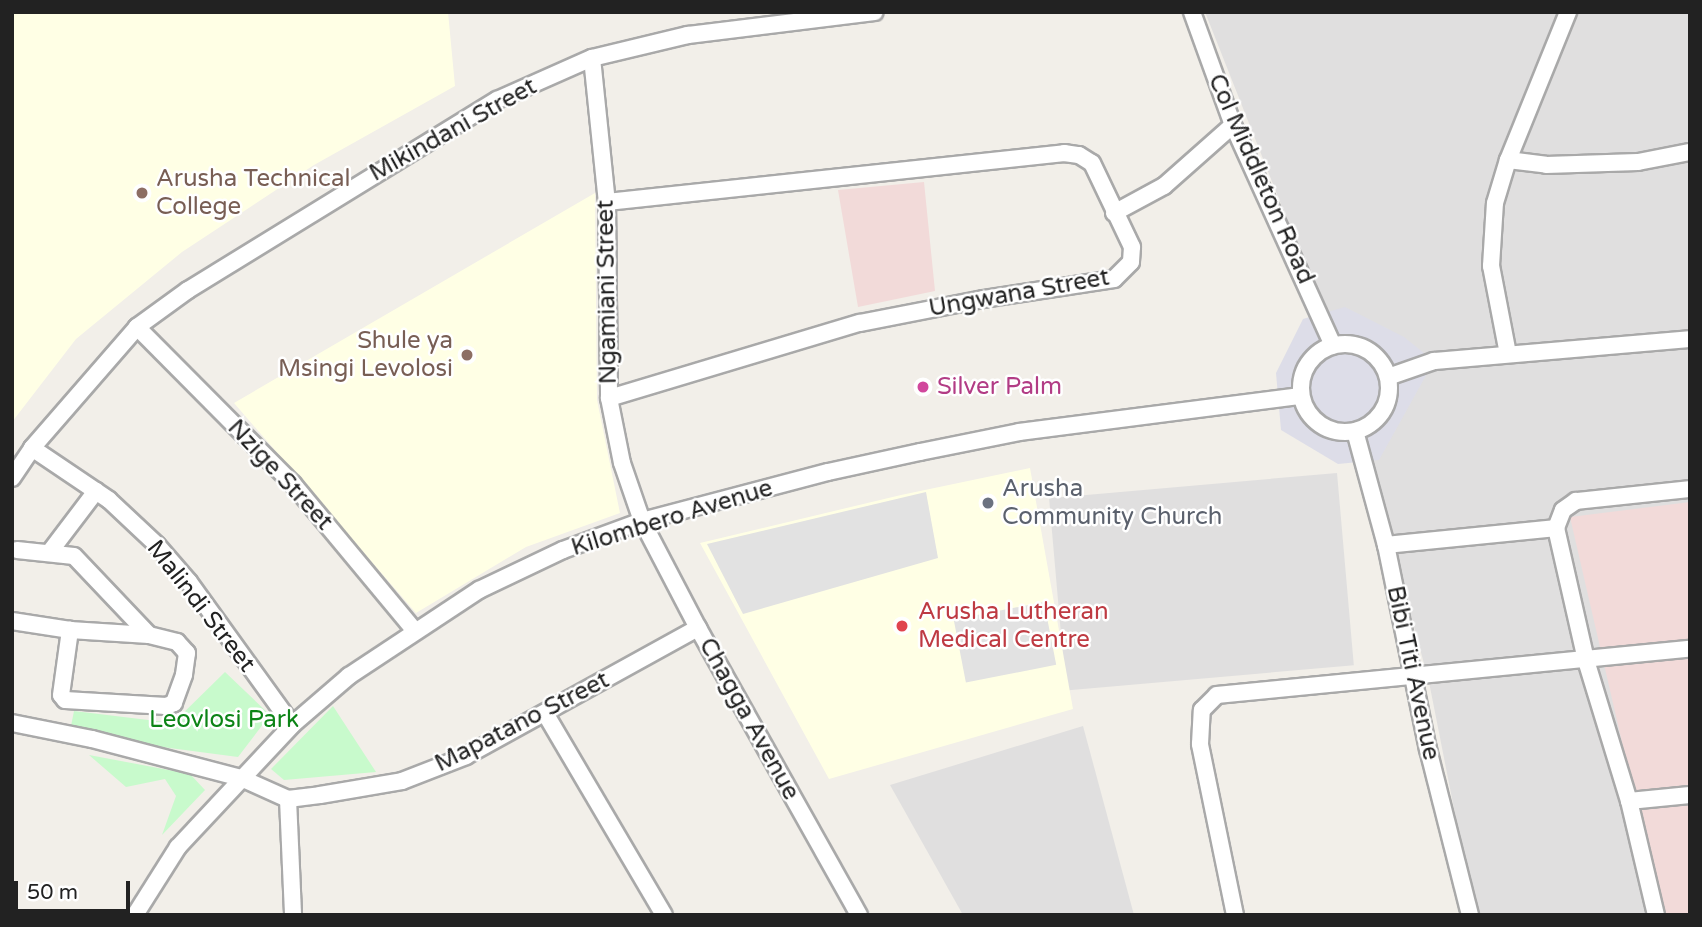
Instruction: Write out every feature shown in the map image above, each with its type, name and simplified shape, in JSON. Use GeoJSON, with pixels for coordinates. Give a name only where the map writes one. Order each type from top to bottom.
{"type":"FeatureCollection","features":[{"type":"Feature","properties":{"kind":"street","name":"Mikindani Street"},"geometry":{"type":"LineString","coordinates":[[12,478],[32,448],[137,327],[188,290],[486,107],[592,58],[688,35],[874,12]]}},
{"type":"Feature","properties":{"kind":"street","name":"Col Middleton Road"},"geometry":{"type":"LineString","coordinates":[[1192,12],[1233,125],[1333,345]]}},
{"type":"Feature","properties":{"kind":"street"},"geometry":{"type":"LineString","coordinates":[[1508,354],[1498,315],[1491,266],[1491,231],[1495,203],[1508,160],[1568,12]]}},
{"type":"Feature","properties":{"kind":"street","name":"Ngamiani Street"},"geometry":{"type":"LineString","coordinates":[[592,58],[607,202],[609,398],[622,463],[642,521]]}},
{"type":"Feature","properties":{"kind":"street"},"geometry":{"type":"LineString","coordinates":[[1114,213],[1164,186],[1233,125]]}},
{"type":"Feature","properties":{"kind":"street"},"geometry":{"type":"LineString","coordinates":[[1508,160],[1546,165],[1638,162],[1690,152]]}},
{"type":"Feature","properties":{"kind":"street","name":"Ungwana Street"},"geometry":{"type":"LineString","coordinates":[[607,202],[1064,153],[1079,155],[1092,163],[1132,247],[1131,262],[1114,279],[984,299],[859,323],[609,398]]}},
{"type":"Feature","properties":{"kind":"street","name":"Nzige Street"},"geometry":{"type":"LineString","coordinates":[[137,327],[293,484],[414,631]]}},
{"type":"Feature","properties":{"kind":"street"},"geometry":{"type":"LineString","coordinates":[[1388,377],[1434,361],[1690,338]]}},
{"type":"Feature","properties":{"kind":"street"},"geometry":{"type":"LineString","coordinates":[[1351,344],[1368,349],[1381,361],[1388,377],[1390,388],[1384,411],[1376,420],[1355,431],[1341,432],[1321,425],[1306,409],[1301,396],[1301,383],[1311,359],[1333,345],[1351,344]]}},
{"type":"Feature","properties":{"kind":"street","name":"Kilombero Avenue"},"geometry":{"type":"LineString","coordinates":[[135,915],[178,847],[292,725],[349,676],[479,590],[563,550],[642,521],[828,472],[1019,432],[1301,396]]}},
{"type":"Feature","properties":{"kind":"street","name":"Bibi Titi Avenue"},"geometry":{"type":"LineString","coordinates":[[1355,431],[1386,545],[1470,915]]}},
{"type":"Feature","properties":{"kind":"street","name":"Malindi Street"},"geometry":{"type":"LineString","coordinates":[[32,448],[96,491],[133,520],[189,582],[292,725]]}},
{"type":"Feature","properties":{"kind":"street"},"geometry":{"type":"LineString","coordinates":[[1656,915],[1629,801],[1586,660],[1556,528],[1563,510],[1576,501],[1690,489]]}},
{"type":"Feature","properties":{"kind":"street"},"geometry":{"type":"LineString","coordinates":[[49,553],[96,491]]}},
{"type":"Feature","properties":{"kind":"street","name":"Chagga Avenue"},"geometry":{"type":"LineString","coordinates":[[642,521],[698,628],[859,915]]}},
{"type":"Feature","properties":{"kind":"street"},"geometry":{"type":"LineString","coordinates":[[1386,545],[1556,528]]}},
{"type":"Feature","properties":{"kind":"street"},"geometry":{"type":"LineString","coordinates":[[18,550],[74,556],[149,635]]}},
{"type":"Feature","properties":{"kind":"street"},"geometry":{"type":"LineString","coordinates":[[12,621],[70,630],[149,635],[177,642],[187,653],[184,675],[174,703],[166,706],[65,700],[61,695],[70,630]]}},
{"type":"Feature","properties":{"kind":"street","name":"Mapatano Street"},"geometry":{"type":"LineString","coordinates":[[288,799],[402,781],[466,756],[698,628]]}},
{"type":"Feature","properties":{"kind":"street"},"geometry":{"type":"LineString","coordinates":[[1235,915],[1200,744],[1202,710],[1217,695],[1286,686],[1414,677],[1690,649]]}},
{"type":"Feature","properties":{"kind":"street"},"geometry":{"type":"LineString","coordinates":[[545,713],[664,915]]}},
{"type":"Feature","properties":{"kind":"street"},"geometry":{"type":"LineString","coordinates":[[12,723],[92,739],[241,778],[288,799],[293,915]]}},
{"type":"Feature","properties":{"kind":"street"},"geometry":{"type":"LineString","coordinates":[[1629,801],[1690,795]]}},
{"type":"Feature","properties":{"kind":"shaded area","name":"Arusha Technical College"},"geometry":{"type":"Polygon","coordinates":[[[12,12],[448,12],[455,86],[314,165],[182,252],[76,339],[12,422],[12,12]]]}},
{"type":"Feature","properties":{"kind":"shaded area"},"geometry":{"type":"Polygon","coordinates":[[[1205,12],[1690,12],[1690,915],[1475,915],[1429,682],[1339,351],[1205,12]]]}},
{"type":"Feature","properties":{"kind":"shaded area"},"geometry":{"type":"Polygon","coordinates":[[[924,182],[935,291],[858,307],[838,190],[924,182]]]}},
{"type":"Feature","properties":{"kind":"shaded area"},"geometry":{"type":"Polygon","coordinates":[[[595,193],[597,400],[620,513],[526,547],[416,613],[234,403],[595,193]]]}},
{"type":"Feature","properties":{"kind":"shaded area"},"geometry":{"type":"Polygon","coordinates":[[[1345,307],[1404,337],[1434,361],[1379,460],[1338,464],[1281,430],[1276,373],[1303,319],[1345,307]]]}},
{"type":"Feature","properties":{"kind":"shaded area","name":"Arusha Lutheran Medical Centre"},"geometry":{"type":"Polygon","coordinates":[[[1030,468],[1073,709],[829,779],[700,543],[901,495],[1030,468]]]}},
{"type":"Feature","properties":{"kind":"shaded area"},"geometry":{"type":"Polygon","coordinates":[[[1337,473],[1354,665],[1066,690],[1049,498],[1337,473]]]}},
{"type":"Feature","properties":{"kind":"shaded area"},"geometry":{"type":"Polygon","coordinates":[[[926,492],[938,558],[743,614],[707,544],[926,492]]]}},
{"type":"Feature","properties":{"kind":"shaded area"},"geometry":{"type":"Polygon","coordinates":[[[1690,502],[1690,915],[1662,915],[1570,517],[1690,502]]]}},
{"type":"Feature","properties":{"kind":"shaded area"},"geometry":{"type":"Polygon","coordinates":[[[1044,602],[1056,665],[966,682],[954,620],[1044,602]]]}},
{"type":"Feature","properties":{"kind":"shaded area"},"geometry":{"type":"Polygon","coordinates":[[[1083,726],[1134,915],[963,915],[890,785],[1083,726]]]}},
{"type":"Feature","properties":{"kind":"green space","name":"Leovlosi Park"},"geometry":{"type":"Polygon","coordinates":[[[225,672],[270,715],[238,757],[162,747],[71,726],[74,711],[173,723],[225,672]]]}},
{"type":"Feature","properties":{"kind":"green space"},"geometry":{"type":"Polygon","coordinates":[[[333,706],[376,772],[284,780],[271,769],[333,706]]]}},
{"type":"Feature","properties":{"kind":"green space"},"geometry":{"type":"Polygon","coordinates":[[[89,755],[190,774],[205,790],[162,835],[176,796],[165,779],[126,787],[89,755]]]}},
{"type":"Feature","properties":{"kind":"place","name":"Arusha Technical College"},"geometry":{"type":"Point","coordinates":[142,193]}},
{"type":"Feature","properties":{"kind":"place","name":"Shule ya Msingi Levolosi"},"geometry":{"type":"Point","coordinates":[467,355]}},
{"type":"Feature","properties":{"kind":"place","name":"Silver Palm"},"geometry":{"type":"Point","coordinates":[923,387]}},
{"type":"Feature","properties":{"kind":"place","name":"Arusha Community Church"},"geometry":{"type":"Point","coordinates":[988,503]}},
{"type":"Feature","properties":{"kind":"place","name":"Arusha Lutheran Medical Centre"},"geometry":{"type":"Point","coordinates":[902,626]}}]}
